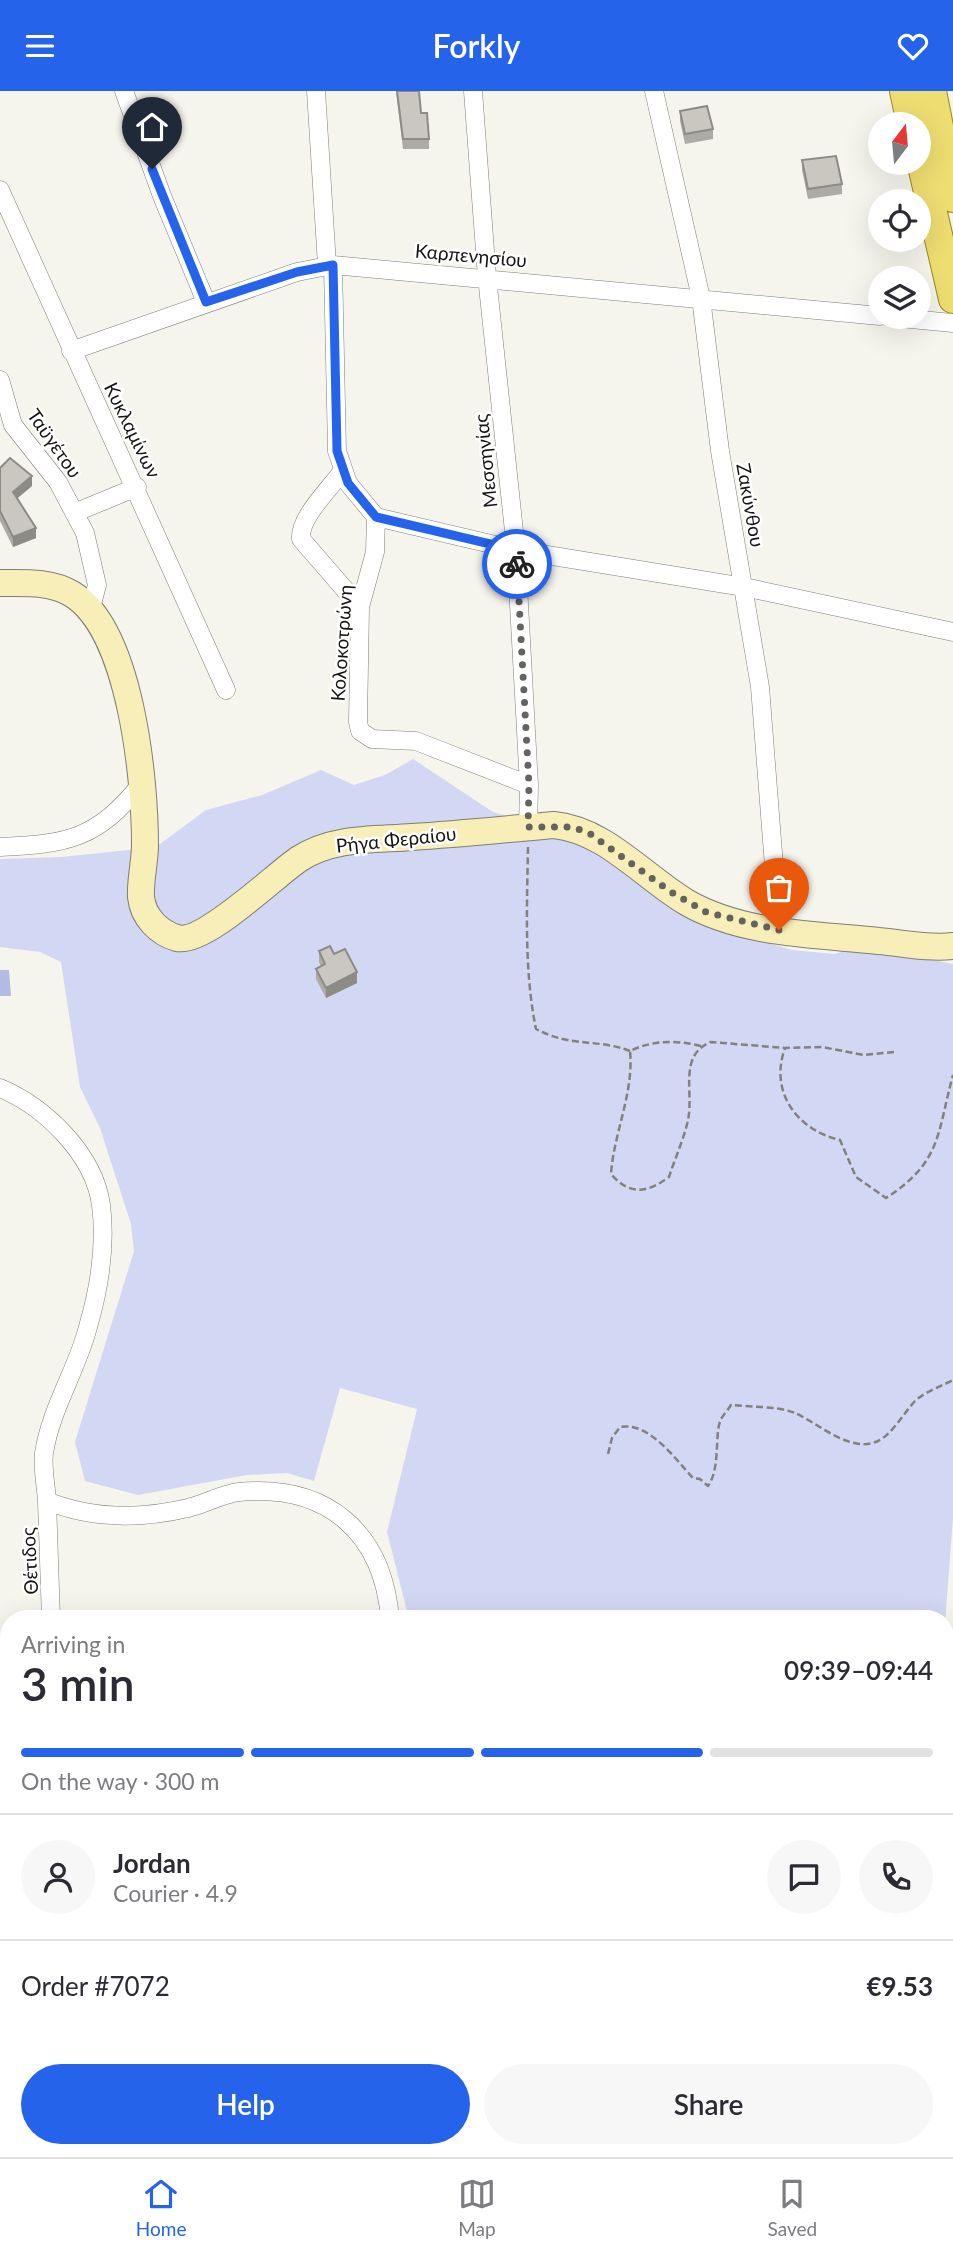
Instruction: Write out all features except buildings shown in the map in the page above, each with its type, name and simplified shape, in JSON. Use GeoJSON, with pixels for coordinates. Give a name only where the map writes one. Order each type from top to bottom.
{"type":"FeatureCollection","features":[{"type":"Feature","properties":{"kind":"main road"},"geometry":{"type":"LineString","coordinates":[[904,91],[908,112]]}},
{"type":"Feature","properties":{"kind":"main road"},"geometry":{"type":"LineString","coordinates":[[932,91],[953,198]]}},
{"type":"Feature","properties":{"kind":"main road"},"geometry":{"type":"LineString","coordinates":[[924,175],[953,299]]}},
{"type":"Feature","properties":{"kind":"street"},"geometry":{"type":"LineString","coordinates":[[124,91],[162,196],[206,302]]}},
{"type":"Feature","properties":{"kind":"street"},"geometry":{"type":"LineString","coordinates":[[316,91],[330,265],[337,451],[348,483],[376,517],[516,550],[744,587],[953,632]]}},
{"type":"Feature","properties":{"kind":"street","name":"Μεσσηνίας"},"geometry":{"type":"LineString","coordinates":[[473,91],[487,277],[516,550],[529,785],[528,827]]}},
{"type":"Feature","properties":{"kind":"street","name":"Ζακύνθου"},"geometry":{"type":"LineString","coordinates":[[654,91],[701,298],[720,451],[761,687],[779,930]]}},
{"type":"Feature","properties":{"kind":"street","name":"Κυκλαμίνων"},"geometry":{"type":"LineString","coordinates":[[0,190],[71,351],[137,487],[226,690]]}},
{"type":"Feature","properties":{"kind":"street","name":"Καρπενησίου"},"geometry":{"type":"LineString","coordinates":[[71,351],[206,302],[297,272],[330,265],[487,277],[868,315]]}},
{"type":"Feature","properties":{"kind":"street"},"geometry":{"type":"LineString","coordinates":[[931,321],[953,323]]}},
{"type":"Feature","properties":{"kind":"street","name":"Ταϋγέτου"},"geometry":{"type":"LineString","coordinates":[[0,380],[13,425],[58,482],[85,533],[97,585],[91,608]]}},
{"type":"Feature","properties":{"kind":"street"},"geometry":{"type":"LineString","coordinates":[[344,470],[300,531],[301,539],[360,607]]}},
{"type":"Feature","properties":{"kind":"street"},"geometry":{"type":"LineString","coordinates":[[74,513],[137,487]]}},
{"type":"Feature","properties":{"kind":"street","name":"Κολοκοτρώνη"},"geometry":{"type":"LineString","coordinates":[[376,517],[375,552],[360,607],[360,731],[372,739],[416,741],[529,785]]}},
{"type":"Feature","properties":{"kind":"street"},"geometry":{"type":"LineString","coordinates":[[0,583],[36,582],[70,592],[91,608]]}},
{"type":"Feature","properties":{"kind":"street","name":"Ρήγα Φεραίου"},"geometry":{"type":"LineString","coordinates":[[91,608],[116,660],[131,706],[141,783],[145,850],[141,899],[150,919],[160,932],[181,939],[205,931],[298,860],[334,844],[528,827],[572,827],[589,833],[671,892],[706,912],[779,930],[950,948]]}},
{"type":"Feature","properties":{"kind":"street"},"geometry":{"type":"LineString","coordinates":[[0,847],[45,845],[89,833],[121,809],[141,783]]}},
{"type":"Feature","properties":{"kind":"street","name":"Θέτιδος"},"geometry":{"type":"LineString","coordinates":[[0,1088],[14,1094],[57,1126],[76,1149],[100,1203],[101,1260],[88,1328],[60,1397],[44,1454],[51,1610]]}},
{"type":"Feature","properties":{"kind":"street"},"geometry":{"type":"LineString","coordinates":[[47,1500],[73,1511],[108,1516],[190,1508],[223,1495],[241,1492],[302,1498],[330,1510],[354,1526],[372,1548],[388,1596],[389,1610]]}},
{"type":"Feature","properties":{"kind":"path"},"geometry":{"type":"LineString","coordinates":[[528,827],[527,910],[532,1010],[536,1029],[557,1040],[602,1044],[630,1051],[647,1043],[683,1041],[701,1046]]}},
{"type":"Feature","properties":{"kind":"path"},"geometry":{"type":"LineString","coordinates":[[630,1051],[632,1070],[611,1174],[621,1186],[636,1192],[649,1190],[669,1177],[689,1118],[688,1083],[692,1056],[701,1046],[711,1042],[785,1048],[822,1047],[864,1055],[894,1052]]}},
{"type":"Feature","properties":{"kind":"path"},"geometry":{"type":"LineString","coordinates":[[785,1048],[780,1060],[780,1082],[791,1108],[806,1127],[840,1140],[856,1177],[886,1198],[901,1189],[932,1156],[945,1118],[953,1075]]}},
{"type":"Feature","properties":{"kind":"path"},"geometry":{"type":"LineString","coordinates":[[608,1454],[612,1438],[620,1427],[629,1425],[649,1435],[693,1478],[700,1479],[708,1486],[717,1460],[720,1420],[731,1405],[758,1405],[775,1411],[792,1412],[853,1444],[868,1445],[883,1438],[916,1401],[953,1380]]}},
{"type":"Feature","properties":{"kind":"shaded area"},"geometry":{"type":"Polygon","coordinates":[[[413,759],[493,812],[589,841],[716,927],[792,950],[835,954],[862,945],[953,964],[953,1518],[946,1610],[407,1610],[387,1532],[417,1409],[340,1388],[314,1481],[287,1473],[247,1475],[138,1495],[85,1481],[75,1442],[134,1251],[131,1224],[100,1128],[80,1087],[61,962],[40,952],[0,947],[0,859],[62,857],[156,847],[206,810],[262,795],[321,770],[354,785],[385,775],[413,759]]]}},
{"type":"Feature","properties":{"kind":"shaded area"},"geometry":{"type":"Polygon","coordinates":[[[0,970],[9,970],[11,996],[0,996],[0,970]]]}},
{"type":"Feature","properties":{"kind":"way so far"},"geometry":{"type":"LineString","coordinates":[[517,564],[529,785],[528,827],[554,825],[589,833],[671,892],[706,912],[741,923],[779,930]]}},
{"type":"Feature","properties":{"kind":"route"},"geometry":{"type":"LineString","coordinates":[[152,169],[206,302],[314,267],[333,265],[337,451],[348,483],[376,517],[516,550],[517,564]]}}]}
